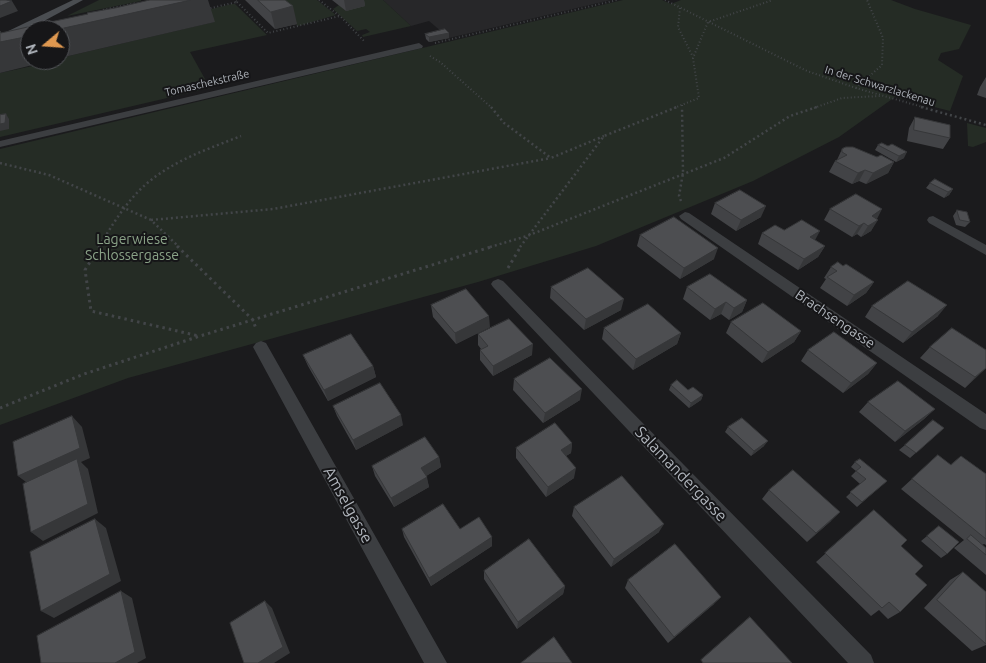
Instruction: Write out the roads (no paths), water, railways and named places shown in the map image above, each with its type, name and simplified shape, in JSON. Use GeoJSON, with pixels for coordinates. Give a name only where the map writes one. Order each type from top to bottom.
{"type":"FeatureCollection","features":[{"type":"Feature","properties":{"kind":"street"},"geometry":{"type":"LineString","coordinates":[[0,38],[79,0]]}},
{"type":"Feature","properties":{"kind":"street","name":"Tomaschekstraße"},"geometry":{"type":"LineString","coordinates":[[0,144],[419,46]]}},
{"type":"Feature","properties":{"kind":"street","name":"Brachsengasse"},"geometry":{"type":"LineString","coordinates":[[685,216],[986,423]]}},
{"type":"Feature","properties":{"kind":"street"},"geometry":{"type":"LineString","coordinates":[[933,220],[986,251]]}},
{"type":"Feature","properties":{"kind":"street","name":"Salamandergasse"},"geometry":{"type":"LineString","coordinates":[[498,284],[863,663]]}},
{"type":"Feature","properties":{"kind":"street","name":"Amselgasse"},"geometry":{"type":"LineString","coordinates":[[261,347],[436,663]]}},
{"type":"Feature","properties":{"kind":"park label","name":"Lagerwiese Schlossergasse"},"geometry":{"type":"Point","coordinates":[132,248]}}]}
